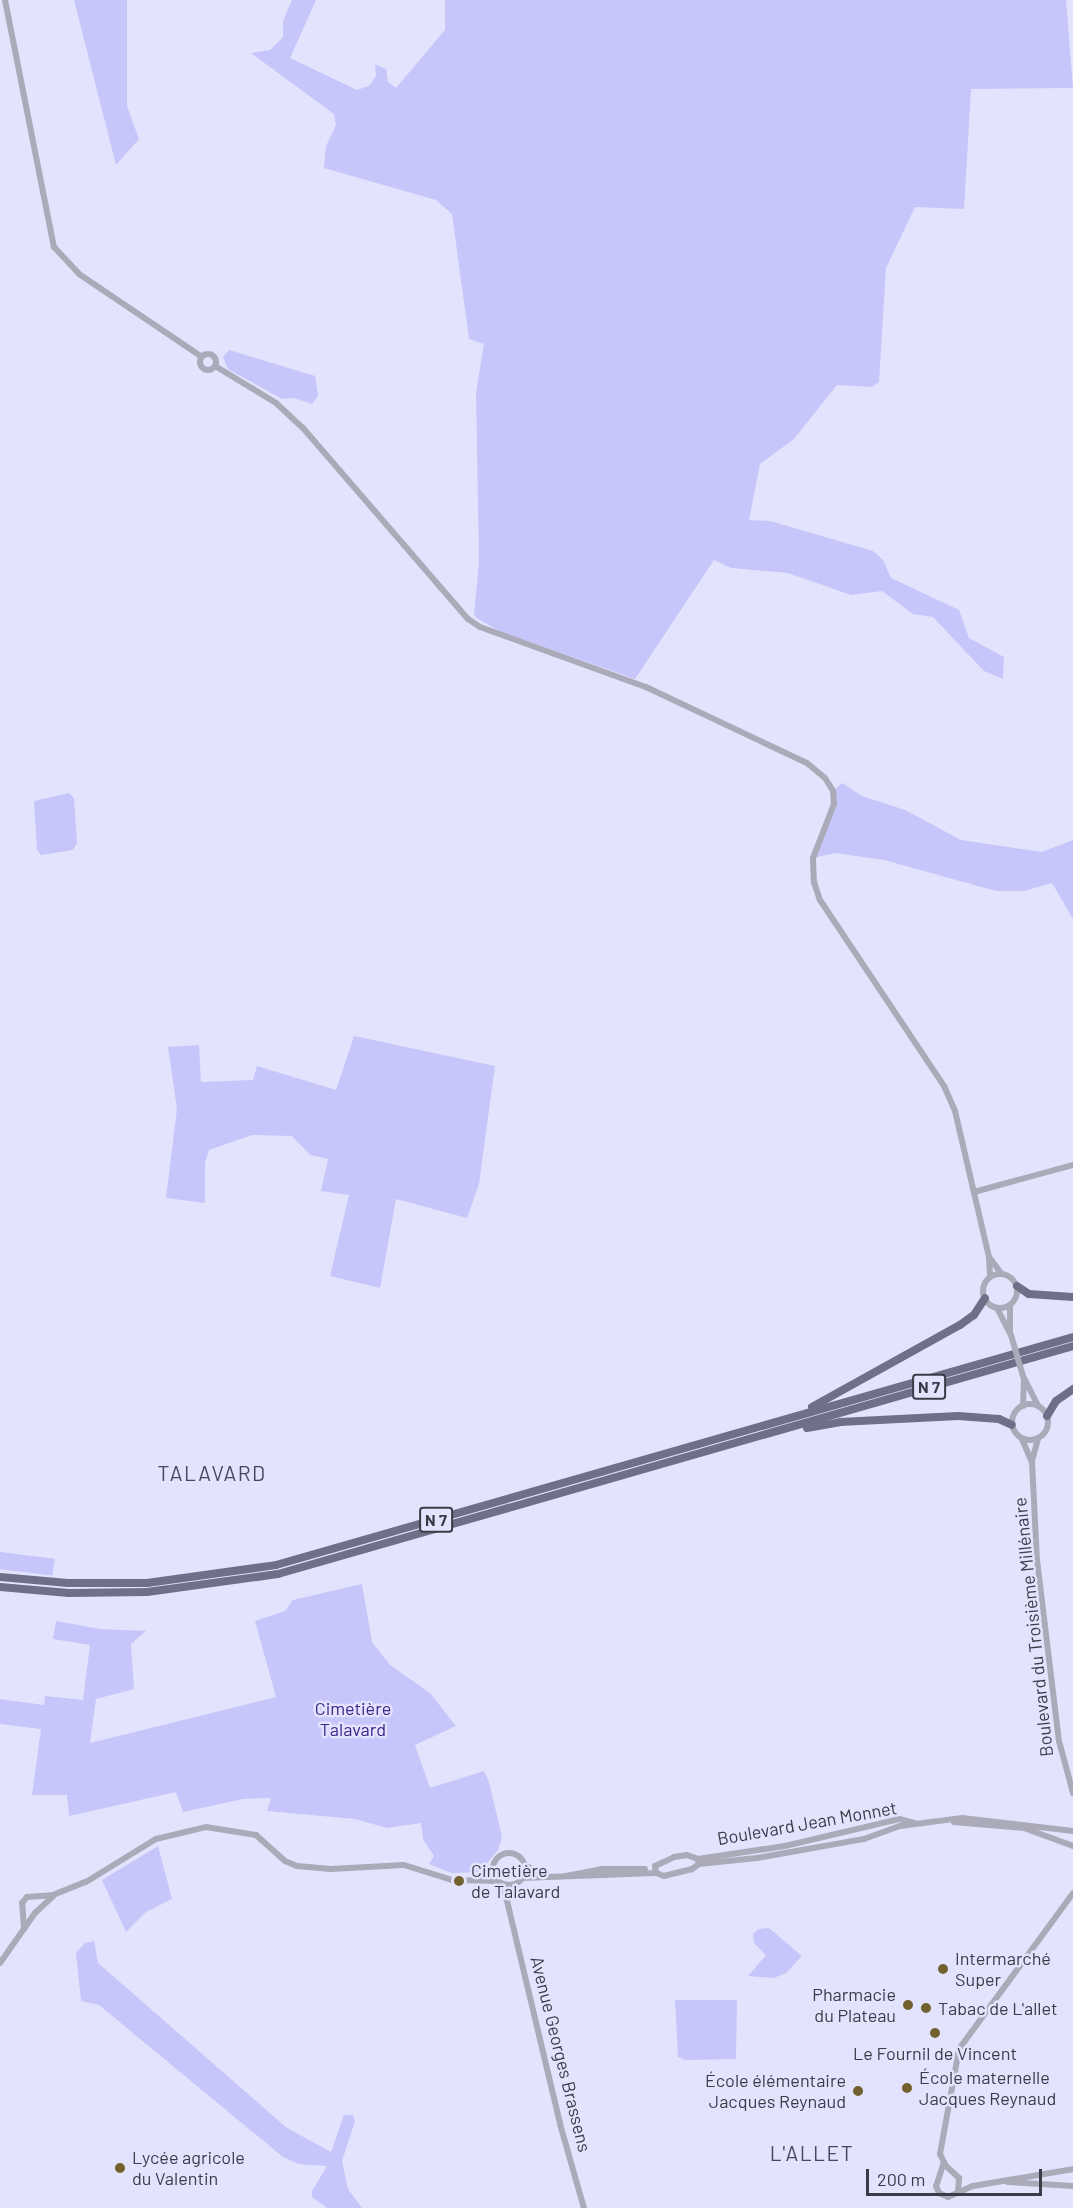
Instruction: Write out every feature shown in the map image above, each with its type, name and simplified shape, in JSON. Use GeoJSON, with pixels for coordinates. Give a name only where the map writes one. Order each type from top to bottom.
{"type":"FeatureCollection","features":[{"type":"Feature","properties":{"kind":"highway"},"geometry":{"type":"LineString","coordinates":[[1017,1286],[1029,1294],[1073,1298]]}},
{"type":"Feature","properties":{"kind":"highway"},"geometry":{"type":"LineString","coordinates":[[796,1416],[960,1325],[974,1315],[985,1298]]}},
{"type":"Feature","properties":{"kind":"highway","name":"N 7"},"geometry":{"type":"LineString","coordinates":[[0,1577],[68,1583],[176,1581],[276,1565],[1073,1337]]}},
{"type":"Feature","properties":{"kind":"highway","name":"N 7"},"geometry":{"type":"LineString","coordinates":[[0,1587],[69,1593],[179,1590],[278,1574],[1073,1346]]}},
{"type":"Feature","properties":{"kind":"highway"},"geometry":{"type":"LineString","coordinates":[[1047,1416],[1056,1401],[1073,1389]]}},
{"type":"Feature","properties":{"kind":"highway"},"geometry":{"type":"LineString","coordinates":[[785,1428],[958,1416],[999,1419],[1012,1425]]}},
{"type":"Feature","properties":{"kind":"street"},"geometry":{"type":"LineString","coordinates":[[5,0],[54,247],[80,274],[202,357],[212,355],[215,366],[276,403],[303,428],[468,619],[480,627],[646,687],[775,747],[807,763],[833,791],[830,821],[813,858],[820,900],[945,1086],[956,1111],[989,1257],[990,1277]]}},
{"type":"Feature","properties":{"kind":"street"},"geometry":{"type":"LineString","coordinates":[[974,1192],[1073,1165]]}},
{"type":"Feature","properties":{"kind":"street"},"geometry":{"type":"LineString","coordinates":[[989,1257],[1001,1273],[1011,1277],[1017,1286],[1017,1297],[1010,1305],[997,1308]]}},
{"type":"Feature","properties":{"kind":"street"},"geometry":{"type":"LineString","coordinates":[[1001,1273],[990,1277],[983,1287],[985,1298],[997,1308],[1011,1333]]}},
{"type":"Feature","properties":{"kind":"street"},"geometry":{"type":"LineString","coordinates":[[1010,1305],[1011,1333],[1023,1377],[1038,1406],[1047,1416],[1047,1426],[1038,1438],[1023,1439],[1012,1425],[1014,1414],[1023,1406],[1038,1406]]}},
{"type":"Feature","properties":{"kind":"street"},"geometry":{"type":"LineString","coordinates":[[1023,1377],[1023,1406]]}},
{"type":"Feature","properties":{"kind":"street","name":"Boulevard du Troisième Millénaire"},"geometry":{"type":"LineString","coordinates":[[1032,1462],[1038,1438]]}},
{"type":"Feature","properties":{"kind":"street","name":"Boulevard du Troisième Millénaire"},"geometry":{"type":"LineString","coordinates":[[1023,1439],[1032,1462],[1047,1646],[1062,1762],[1072,1790]]}},
{"type":"Feature","properties":{"kind":"street","name":"Boulevard Jean Monnet"},"geometry":{"type":"LineString","coordinates":[[656,1869],[671,1874],[698,1861],[757,1858],[950,1821],[992,1820],[1073,1831]]}},
{"type":"Feature","properties":{"kind":"street","name":"Boulevard Jean Monnet"},"geometry":{"type":"LineString","coordinates":[[950,1821],[1024,1828],[1073,1846]]}},
{"type":"Feature","properties":{"kind":"street"},"geometry":{"type":"LineString","coordinates":[[24,1929],[25,1899],[53,1896],[86,1882],[156,1839],[206,1827],[256,1835],[285,1861],[297,1866],[331,1869],[404,1864],[445,1879],[471,1881],[501,1882],[515,1884],[522,1878],[524,1865],[517,1855],[507,1854],[496,1860],[493,1869],[471,1881]]}},
{"type":"Feature","properties":{"kind":"street","name":"Boulevard Jean Monnet"},"geometry":{"type":"LineString","coordinates":[[522,1878],[656,1869],[687,1855],[698,1861]]}},
{"type":"Feature","properties":{"kind":"street","name":"Boulevard Jean Monnet"},"geometry":{"type":"LineString","coordinates":[[524,1865],[544,1875]]}},
{"type":"Feature","properties":{"kind":"street"},"geometry":{"type":"LineString","coordinates":[[493,1869],[501,1882]]}},
{"type":"Feature","properties":{"kind":"street","name":"Avenue Georges Brassens"},"geometry":{"type":"LineString","coordinates":[[501,1882],[511,1906],[560,2124],[584,2208]]}},
{"type":"Feature","properties":{"kind":"street","name":"Avenue Georges Brassens"},"geometry":{"type":"LineString","coordinates":[[511,1906],[515,1884]]}},
{"type":"Feature","properties":{"kind":"street"},"geometry":{"type":"LineString","coordinates":[[973,2186],[961,2181],[951,2172],[940,2154],[960,2049],[1073,1893]]}},
{"type":"Feature","properties":{"kind":"street"},"geometry":{"type":"LineString","coordinates":[[0,1963],[35,1913],[53,1896]]}},
{"type":"Feature","properties":{"kind":"street"},"geometry":{"type":"LineString","coordinates":[[36,1898],[40,1907]]}},
{"type":"Feature","properties":{"kind":"street"},"geometry":{"type":"LineString","coordinates":[[25,1911],[35,1913]]}},
{"type":"Feature","properties":{"kind":"street"},"geometry":{"type":"LineString","coordinates":[[944,2162],[936,2186],[939,2193],[948,2197],[973,2186],[1073,2169]]}},
{"type":"Feature","properties":{"kind":"street"},"geometry":{"type":"LineString","coordinates":[[941,2175],[951,2172]]}},
{"type":"Feature","properties":{"kind":"street"},"geometry":{"type":"LineString","coordinates":[[958,2193],[961,2181]]}},
{"type":"Feature","properties":{"kind":"street"},"geometry":{"type":"LineString","coordinates":[[995,2182],[1073,2186]]}},
{"type":"Feature","properties":{"kind":"green space"},"geometry":{"type":"Polygon","coordinates":[[[74,0],[127,0],[127,106],[139,139],[116,165],[74,0]]]}},
{"type":"Feature","properties":{"kind":"green space"},"geometry":{"type":"Polygon","coordinates":[[[292,0],[316,0],[290,58],[357,90],[369,86],[376,76],[375,64],[386,69],[388,82],[396,88],[445,30],[445,0],[1066,0],[1073,88],[971,89],[964,209],[915,207],[886,268],[879,382],[872,387],[837,385],[794,439],[760,464],[749,520],[770,521],[873,551],[883,560],[891,578],[959,610],[969,638],[1004,657],[1003,679],[984,671],[933,617],[913,614],[882,591],[851,595],[788,573],[731,568],[714,560],[635,679],[499,631],[478,619],[474,615],[479,562],[476,393],[484,344],[469,339],[452,214],[436,200],[324,168],[326,146],[336,125],[334,114],[251,53],[270,50],[283,37],[283,21],[292,0]]]}},
{"type":"Feature","properties":{"kind":"green space"},"geometry":{"type":"Polygon","coordinates":[[[229,350],[315,376],[318,396],[312,404],[294,398],[282,399],[228,369],[223,357],[229,350]]]}},
{"type":"Feature","properties":{"kind":"green space"},"geometry":{"type":"Polygon","coordinates":[[[842,783],[862,796],[905,810],[961,840],[1042,852],[1073,840],[1073,919],[1052,883],[1024,891],[996,891],[884,860],[835,853],[813,858],[830,821],[833,791],[842,783]]]}},
{"type":"Feature","properties":{"kind":"green space"},"geometry":{"type":"Polygon","coordinates":[[[69,793],[74,798],[77,843],[73,850],[41,855],[37,850],[34,801],[69,793]]]}},
{"type":"Feature","properties":{"kind":"green space"},"geometry":{"type":"Polygon","coordinates":[[[354,1036],[495,1066],[479,1184],[467,1218],[396,1199],[380,1288],[330,1276],[349,1195],[321,1191],[328,1159],[310,1155],[292,1136],[252,1135],[209,1150],[205,1163],[205,1203],[166,1198],[177,1109],[168,1047],[199,1045],[201,1082],[253,1080],[257,1066],[336,1090],[354,1036]]]}},
{"type":"Feature","properties":{"kind":"green space"},"geometry":{"type":"Polygon","coordinates":[[[0,1552],[55,1559],[53,1576],[0,1569],[0,1552]]]}},
{"type":"Feature","properties":{"kind":"green space","name":"Cimetière Talavard"},"geometry":{"type":"Polygon","coordinates":[[[362,1584],[372,1642],[390,1665],[430,1693],[456,1726],[415,1745],[430,1788],[484,1771],[489,1782],[502,1837],[498,1850],[480,1872],[452,1873],[429,1864],[434,1856],[423,1839],[421,1823],[387,1828],[355,1819],[267,1811],[271,1798],[243,1799],[183,1812],[176,1792],[69,1816],[67,1795],[32,1795],[41,1729],[0,1724],[0,1699],[44,1705],[45,1696],[83,1700],[90,1645],[53,1639],[56,1621],[100,1629],[146,1631],[131,1644],[134,1689],[96,1699],[90,1743],[276,1697],[255,1621],[285,1611],[293,1600],[362,1584]]]}},
{"type":"Feature","properties":{"kind":"green space"},"geometry":{"type":"Polygon","coordinates":[[[158,1846],[172,1899],[146,1912],[126,1932],[102,1880],[158,1846]]]}},
{"type":"Feature","properties":{"kind":"green space"},"geometry":{"type":"Polygon","coordinates":[[[769,1928],[802,1956],[786,1973],[774,1978],[748,1976],[766,1955],[754,1943],[753,1934],[758,1929],[769,1928]]]}},
{"type":"Feature","properties":{"kind":"green space"},"geometry":{"type":"Polygon","coordinates":[[[94,1941],[98,1963],[287,2128],[331,2152],[344,2115],[353,2115],[355,2121],[342,2161],[348,2189],[362,2208],[327,2208],[312,2197],[312,2191],[327,2166],[299,2164],[283,2157],[99,2005],[81,2001],[76,1953],[85,1943],[94,1941]]]}},
{"type":"Feature","properties":{"kind":"green space"},"geometry":{"type":"Polygon","coordinates":[[[675,2000],[737,2000],[736,2059],[685,2060],[678,2057],[675,2000]]]}},
{"type":"Feature","properties":{"kind":"place","name":"Cimetière de Talavard"},"geometry":{"type":"Point","coordinates":[459,1881]}},
{"type":"Feature","properties":{"kind":"place","name":"Intermarché Super"},"geometry":{"type":"Point","coordinates":[943,1969]}},
{"type":"Feature","properties":{"kind":"place","name":"Pharmacie du Plateau"},"geometry":{"type":"Point","coordinates":[908,2005]}},
{"type":"Feature","properties":{"kind":"place","name":"Tabac de L'allet"},"geometry":{"type":"Point","coordinates":[926,2008]}},
{"type":"Feature","properties":{"kind":"place","name":"Le Fournil de Vincent"},"geometry":{"type":"Point","coordinates":[935,2033]}},
{"type":"Feature","properties":{"kind":"place","name":"École maternelle Jacques Reynaud"},"geometry":{"type":"Point","coordinates":[907,2088]}},
{"type":"Feature","properties":{"kind":"place","name":"École élémentaire Jacques Reynaud"},"geometry":{"type":"Point","coordinates":[858,2091]}},
{"type":"Feature","properties":{"kind":"place","name":"Lycée agricole du Valentin"},"geometry":{"type":"Point","coordinates":[120,2168]}},
{"type":"Feature","properties":{"kind":"district","name":"TALAVARD"},"geometry":{"type":"Point","coordinates":[212,1473]}},
{"type":"Feature","properties":{"kind":"district","name":"L'ALLET"},"geometry":{"type":"Point","coordinates":[812,2153]}}]}
